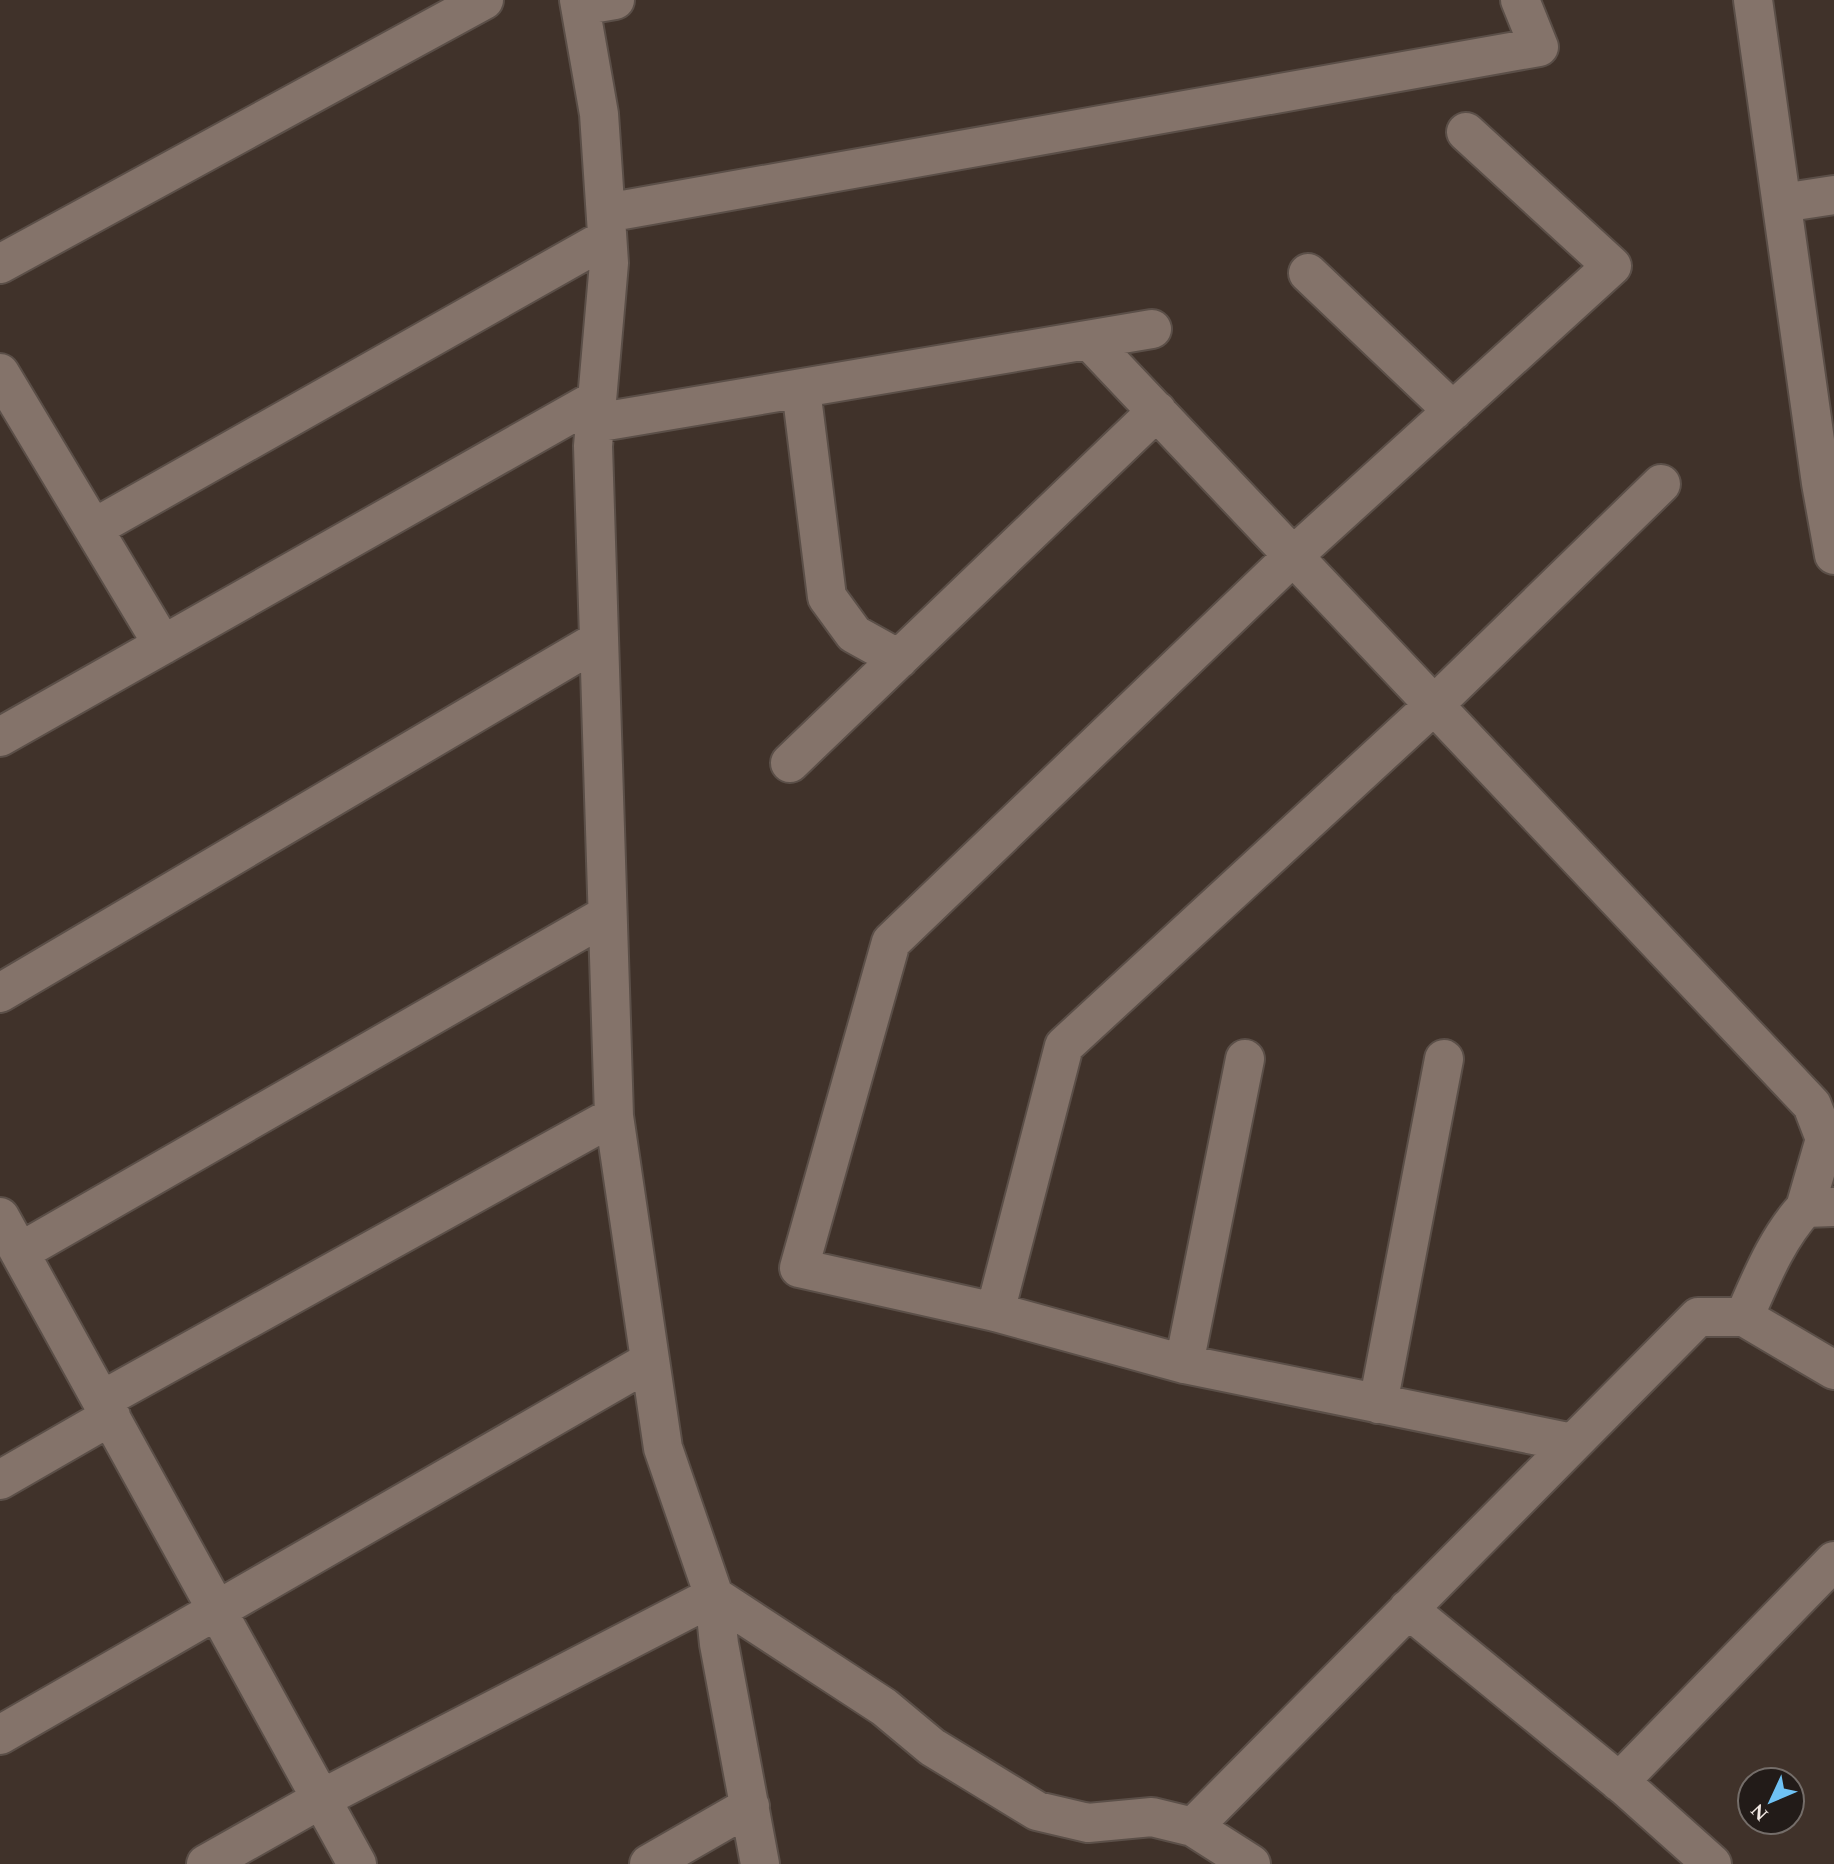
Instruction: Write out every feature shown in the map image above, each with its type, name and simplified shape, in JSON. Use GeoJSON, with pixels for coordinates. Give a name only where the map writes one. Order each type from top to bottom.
{"type":"FeatureCollection","features":[{"type":"Feature","properties":{"kind":"street"},"geometry":{"type":"LineString","coordinates":[[0,264],[484,0]]}},
{"type":"Feature","properties":{"kind":"street"},"geometry":{"type":"LineString","coordinates":[[93,528],[606,225],[1539,47],[1520,0]]}},
{"type":"Feature","properties":{"kind":"street"},"geometry":{"type":"LineString","coordinates":[[1753,0],[1782,203],[1822,402],[1834,555]]}},
{"type":"Feature","properties":{"kind":"street"},"geometry":{"type":"LineString","coordinates":[[591,2],[610,264],[593,446],[614,1116],[663,1448],[714,1596],[719,1644],[760,1864]]}},
{"type":"Feature","properties":{"kind":"street"},"geometry":{"type":"LineString","coordinates":[[1466,132],[1612,266],[1293,556],[891,942],[799,1268],[995,1312],[1184,1364],[1573,1443]]}},
{"type":"Feature","properties":{"kind":"street"},"geometry":{"type":"LineString","coordinates":[[1782,203],[1834,195]]}},
{"type":"Feature","properties":{"kind":"street"},"geometry":{"type":"LineString","coordinates":[[1308,272],[1453,411]]}},
{"type":"Feature","properties":{"kind":"street"},"geometry":{"type":"LineString","coordinates":[[0,737],[163,645],[596,411],[801,388],[1152,329]]}},
{"type":"Feature","properties":{"kind":"street"},"geometry":{"type":"LineString","coordinates":[[1089,340],[1812,1105],[1825,1139],[1820,1207],[1791,1222],[1744,1317]]}},
{"type":"Feature","properties":{"kind":"street"},"geometry":{"type":"LineString","coordinates":[[0,373],[163,645]]}},
{"type":"Feature","properties":{"kind":"street"},"geometry":{"type":"LineString","coordinates":[[801,388],[827,597],[854,634],[899,659]]}},
{"type":"Feature","properties":{"kind":"street"},"geometry":{"type":"LineString","coordinates":[[790,763],[1157,411]]}},
{"type":"Feature","properties":{"kind":"street"},"geometry":{"type":"LineString","coordinates":[[995,1312],[1064,1046],[1434,705],[1661,484]]}},
{"type":"Feature","properties":{"kind":"street"},"geometry":{"type":"LineString","coordinates":[[0,993],[599,640]]}},
{"type":"Feature","properties":{"kind":"street"},"geometry":{"type":"LineString","coordinates":[[357,1864],[7,1233],[607,915]]}},
{"type":"Feature","properties":{"kind":"street"},"geometry":{"type":"LineString","coordinates":[[1184,1364],[1245,1059]]}},
{"type":"Feature","properties":{"kind":"street"},"geometry":{"type":"LineString","coordinates":[[1378,1404],[1444,1059]]}},
{"type":"Feature","properties":{"kind":"street"},"geometry":{"type":"LineString","coordinates":[[0,1480],[106,1408],[614,1116]]}},
{"type":"Feature","properties":{"kind":"street"},"geometry":{"type":"LineString","coordinates":[[1193,1827],[1698,1317],[1744,1317],[1834,1370]]}},
{"type":"Feature","properties":{"kind":"street"},"geometry":{"type":"LineString","coordinates":[[0,1735],[650,1361]]}},
{"type":"Feature","properties":{"kind":"street"},"geometry":{"type":"LineString","coordinates":[[1619,1782],[1834,1561]]}},
{"type":"Feature","properties":{"kind":"street"},"geometry":{"type":"LineString","coordinates":[[206,1864],[321,1799],[714,1596]]}},
{"type":"Feature","properties":{"kind":"street"},"geometry":{"type":"LineString","coordinates":[[714,1596],[884,1707],[932,1746],[1037,1811],[1088,1823],[1152,1817],[1193,1827],[1251,1864]]}},
{"type":"Feature","properties":{"kind":"street"},"geometry":{"type":"LineString","coordinates":[[1408,1609],[1619,1782],[1712,1864]]}},
{"type":"Feature","properties":{"kind":"street"},"geometry":{"type":"LineString","coordinates":[[649,1864],[750,1806]]}}]}
